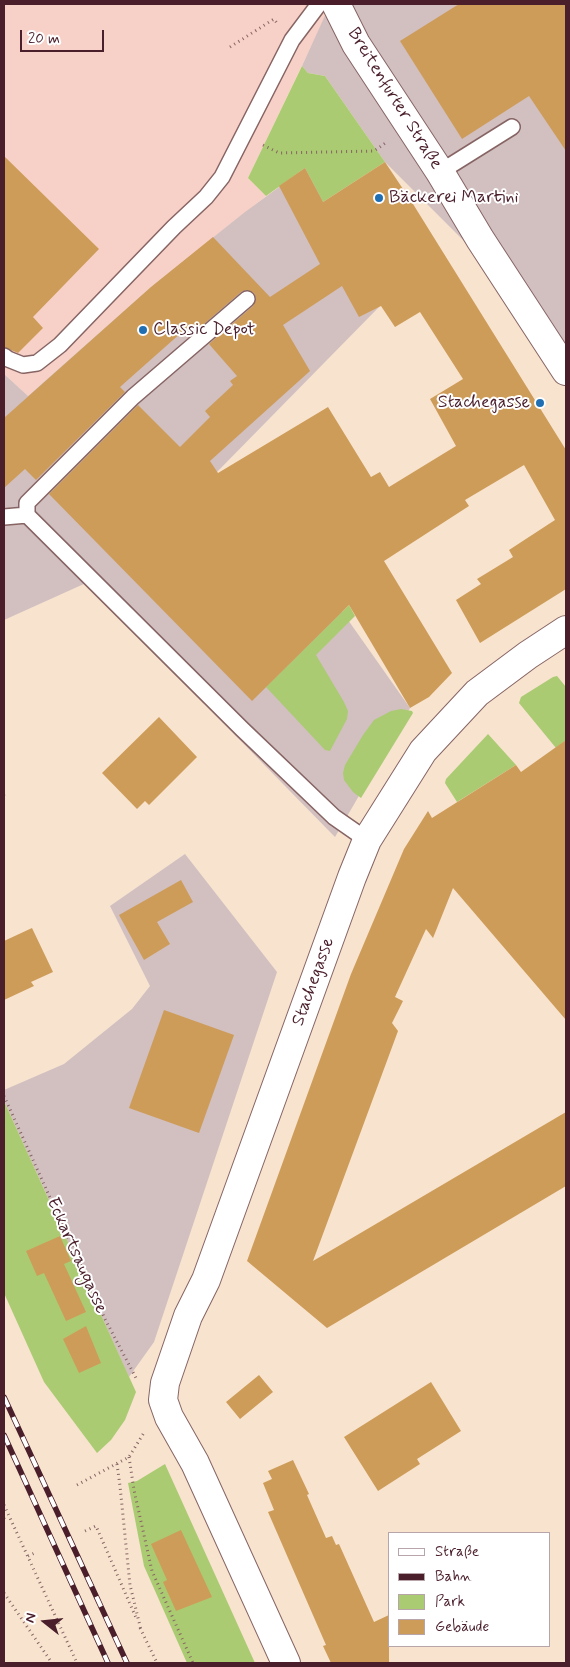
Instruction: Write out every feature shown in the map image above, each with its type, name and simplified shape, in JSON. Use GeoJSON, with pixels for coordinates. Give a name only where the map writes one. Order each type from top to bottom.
{"type":"FeatureCollection","features":[{"type":"Feature","properties":{"kind":"street","name":"Breitenfurter Straße"},"geometry":{"type":"LineString","coordinates":[[336,4],[356,44],[440,172],[480,239],[566,371]]}},
{"type":"Feature","properties":{"kind":"street","name":"Stachegasse"},"geometry":{"type":"LineString","coordinates":[[163,1400],[165,1383],[188,1316],[206,1280],[367,840],[423,750],[477,693],[528,655],[566,630]]}},
{"type":"Feature","properties":{"kind":"street"},"geometry":{"type":"LineString","coordinates":[[163,1400],[169,1417],[195,1463],[286,1663]]}},
{"type":"Feature","properties":{"kind":"lane"},"geometry":{"type":"LineString","coordinates":[[4,356],[23,365],[37,363],[60,345],[174,227],[206,197],[222,177],[292,40],[319,4]]}},
{"type":"Feature","properties":{"kind":"lane"},"geometry":{"type":"LineString","coordinates":[[440,172],[512,127]]}},
{"type":"Feature","properties":{"kind":"lane"},"geometry":{"type":"LineString","coordinates":[[247,299],[133,397],[27,503],[27,515],[327,811],[367,840]]}},
{"type":"Feature","properties":{"kind":"lane"},"geometry":{"type":"LineString","coordinates":[[4,517],[27,515]]}},
{"type":"Feature","properties":{"kind":"path"},"geometry":{"type":"LineString","coordinates":[[230,47],[274,19],[292,40]]}},
{"type":"Feature","properties":{"kind":"path"},"geometry":{"type":"LineString","coordinates":[[243,136],[279,153],[374,151],[410,127]]}},
{"type":"Feature","properties":{"kind":"path"},"geometry":{"type":"LineString","coordinates":[[4,796],[8,797]]}},
{"type":"Feature","properties":{"kind":"path","name":"Eckartsaugasse"},"geometry":{"type":"LineString","coordinates":[[4,1096],[105,1319],[139,1384]]}},
{"type":"Feature","properties":{"kind":"path"},"geometry":{"type":"LineString","coordinates":[[77,1485],[129,1457],[163,1400]]}},
{"type":"Feature","properties":{"kind":"path"},"geometry":{"type":"LineString","coordinates":[[129,1457],[134,1490],[152,1571],[193,1663]]}},
{"type":"Feature","properties":{"kind":"path"},"geometry":{"type":"LineString","coordinates":[[117,1464],[130,1585],[141,1630]]}},
{"type":"Feature","properties":{"kind":"path"},"geometry":{"type":"LineString","coordinates":[[4,1504],[77,1663]]}},
{"type":"Feature","properties":{"kind":"path"},"geometry":{"type":"LineString","coordinates":[[85,1531],[96,1526],[157,1663]]}},
{"type":"Feature","properties":{"kind":"path"},"geometry":{"type":"LineString","coordinates":[[28,1556],[37,1552]]}},
{"type":"Feature","properties":{"kind":"path"},"geometry":{"type":"LineString","coordinates":[[4,1593],[52,1663]]}},
{"type":"Feature","properties":{"kind":"shaded area"},"geometry":{"type":"Polygon","coordinates":[[[4,4],[325,4],[329,9],[248,178],[266,196],[151,287],[28,396],[4,374],[4,4]]]}},
{"type":"Feature","properties":{"kind":"shaded area"},"geometry":{"type":"Polygon","coordinates":[[[325,4],[566,4],[566,343],[385,162],[325,76],[308,73],[302,66],[328,9],[325,4]]]}},
{"type":"Feature","properties":{"kind":"shaded area"},"geometry":{"type":"Polygon","coordinates":[[[305,168],[379,307],[214,475],[329,593],[410,708],[335,837],[86,583],[4,620],[4,374],[28,396],[151,287],[245,212],[305,168]]]}},
{"type":"Feature","properties":{"kind":"shaded area"},"geometry":{"type":"Polygon","coordinates":[[[185,854],[277,972],[154,1342],[129,1377],[4,1101],[4,1090],[64,1064],[132,1009],[150,986],[110,906],[185,854]]]}},
{"type":"Feature","properties":{"kind":"green space"},"geometry":{"type":"Polygon","coordinates":[[[302,66],[308,73],[325,76],[385,162],[323,202],[305,168],[266,196],[248,178],[302,66]]]}},
{"type":"Feature","properties":{"kind":"green space"},"geometry":{"type":"Polygon","coordinates":[[[349,605],[355,616],[316,655],[348,711],[347,719],[330,751],[325,750],[266,687],[349,605]]]}},
{"type":"Feature","properties":{"kind":"green space"},"geometry":{"type":"Polygon","coordinates":[[[557,676],[566,687],[566,740],[556,748],[519,703],[521,697],[557,676]]]}},
{"type":"Feature","properties":{"kind":"green space"},"geometry":{"type":"Polygon","coordinates":[[[401,709],[412,711],[413,713],[361,798],[353,792],[344,780],[345,765],[374,720],[391,711],[401,709]]]}},
{"type":"Feature","properties":{"kind":"green space"},"geometry":{"type":"Polygon","coordinates":[[[488,734],[516,765],[457,802],[445,783],[446,779],[488,734]]]}},
{"type":"Feature","properties":{"kind":"green space"},"geometry":{"type":"Polygon","coordinates":[[[4,1101],[136,1392],[125,1420],[111,1440],[97,1453],[44,1382],[4,1293],[4,1101]]]}},
{"type":"Feature","properties":{"kind":"green space"},"geometry":{"type":"Polygon","coordinates":[[[165,1464],[255,1663],[187,1663],[144,1566],[128,1483],[137,1481],[165,1464]]]}},
{"type":"Feature","properties":{"kind":"building"},"geometry":{"type":"Polygon","coordinates":[[[459,4],[566,4],[566,151],[529,96],[462,139],[400,41],[459,4]]]}},
{"type":"Feature","properties":{"kind":"building"},"geometry":{"type":"Polygon","coordinates":[[[4,156],[99,249],[33,317],[43,328],[18,353],[4,347],[4,156]]]}},
{"type":"Feature","properties":{"kind":"building"},"geometry":{"type":"Polygon","coordinates":[[[385,162],[566,450],[566,589],[480,643],[456,600],[481,584],[477,579],[513,557],[509,550],[555,520],[524,465],[465,500],[469,506],[384,561],[452,673],[429,697],[410,708],[349,605],[252,701],[49,494],[138,405],[180,447],[210,417],[205,411],[233,385],[230,381],[237,376],[209,344],[253,306],[256,298],[254,293],[246,290],[241,292],[197,330],[191,324],[120,387],[125,392],[36,480],[25,469],[4,488],[4,418],[151,287],[213,237],[270,297],[320,264],[279,186],[305,168],[323,202],[385,162]],[[342,286],[283,325],[310,371],[210,461],[218,473],[328,407],[371,477],[380,472],[389,487],[456,446],[430,399],[463,379],[420,312],[395,327],[381,306],[359,317],[342,286]]]}},
{"type":"Feature","properties":{"kind":"building"},"geometry":{"type":"Polygon","coordinates":[[[159,717],[197,757],[149,805],[145,801],[137,809],[102,773],[159,717]]]}},
{"type":"Feature","properties":{"kind":"building"},"geometry":{"type":"Polygon","coordinates":[[[566,740],[566,1020],[453,888],[433,938],[426,929],[395,997],[403,1001],[392,1023],[398,1031],[313,1261],[566,1112],[566,1186],[327,1328],[247,1261],[351,974],[404,849],[428,811],[432,818],[516,765],[521,772],[566,740]]]}},
{"type":"Feature","properties":{"kind":"building"},"geometry":{"type":"Polygon","coordinates":[[[181,880],[193,902],[157,922],[170,944],[144,960],[119,915],[181,880]]]}},
{"type":"Feature","properties":{"kind":"building"},"geometry":{"type":"Polygon","coordinates":[[[32,928],[53,972],[31,982],[34,986],[4,1000],[4,941],[32,928]]]}},
{"type":"Feature","properties":{"kind":"building"},"geometry":{"type":"Polygon","coordinates":[[[164,1010],[234,1035],[199,1133],[129,1108],[164,1010]]]}},
{"type":"Feature","properties":{"kind":"building"},"geometry":{"type":"Polygon","coordinates":[[[60,1236],[71,1261],[64,1264],[86,1312],[66,1321],[44,1273],[37,1276],[26,1251],[60,1236]]]}},
{"type":"Feature","properties":{"kind":"building"},"geometry":{"type":"Polygon","coordinates":[[[86,1326],[101,1363],[79,1373],[63,1339],[86,1326]]]}},
{"type":"Feature","properties":{"kind":"building"},"geometry":{"type":"Polygon","coordinates":[[[259,1375],[273,1392],[240,1419],[226,1402],[259,1375]]]}},
{"type":"Feature","properties":{"kind":"building"},"geometry":{"type":"Polygon","coordinates":[[[431,1382],[461,1431],[417,1459],[420,1464],[378,1491],[344,1437],[431,1382]]]}},
{"type":"Feature","properties":{"kind":"building"},"geometry":{"type":"Polygon","coordinates":[[[293,1460],[326,1538],[332,1536],[336,1545],[339,1544],[374,1622],[388,1615],[389,1663],[331,1663],[323,1646],[326,1645],[268,1512],[274,1510],[263,1483],[272,1479],[268,1471],[293,1460]]]}},
{"type":"Feature","properties":{"kind":"building"},"geometry":{"type":"Polygon","coordinates":[[[181,1530],[212,1597],[176,1611],[163,1582],[167,1580],[151,1544],[181,1530]]]}},
{"type":"Feature","properties":{"kind":"railway"},"geometry":{"type":"LineString","coordinates":[[4,1397],[127,1663]]}},
{"type":"Feature","properties":{"kind":"railway"},"geometry":{"type":"LineString","coordinates":[[4,1435],[108,1663]]}},
{"type":"Feature","properties":{"kind":"place","name":"Bäckerei Martini"},"geometry":{"type":"Point","coordinates":[379,198]}},
{"type":"Feature","properties":{"kind":"place","name":"Classic Depot"},"geometry":{"type":"Point","coordinates":[143,330]}},
{"type":"Feature","properties":{"kind":"place","name":"Stachegasse"},"geometry":{"type":"Point","coordinates":[540,403]}}]}
